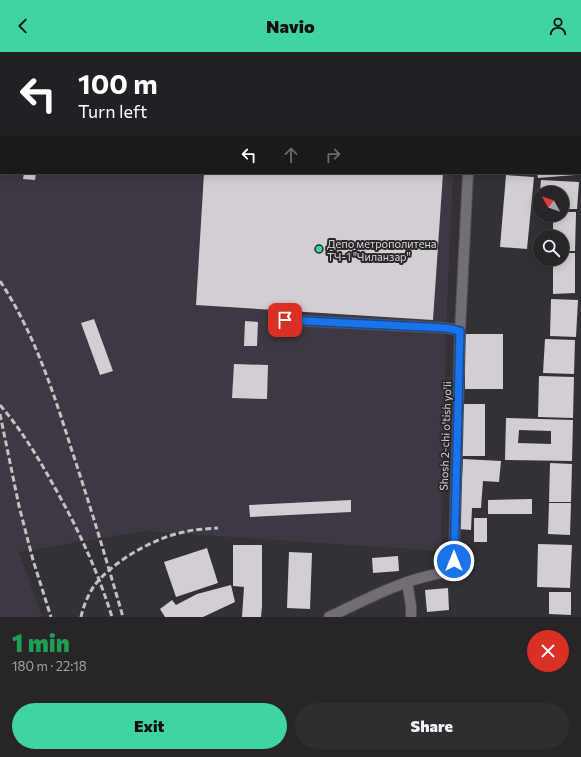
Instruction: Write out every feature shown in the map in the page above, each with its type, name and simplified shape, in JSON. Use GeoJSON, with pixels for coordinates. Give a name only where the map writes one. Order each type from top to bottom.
{"type":"FeatureCollection","features":[{"type":"Feature","properties":{"kind":"street","name":"Shosh 2-chi o'tish yo'li"},"geometry":{"type":"LineString","coordinates":[[329,617],[395,586],[445,572],[454,561],[460,331],[468,174]]}},
{"type":"Feature","properties":{"kind":"street"},"geometry":{"type":"LineString","coordinates":[[285,320],[446,328],[460,331]]}},
{"type":"Feature","properties":{"kind":"street"},"geometry":{"type":"LineString","coordinates":[[407,582],[411,606],[411,617]]}},
{"type":"Feature","properties":{"kind":"shaded area"},"geometry":{"type":"Polygon","coordinates":[[[0,174],[453,174],[446,328],[441,551],[143,531],[19,552],[42,617],[0,617],[0,174]]]}},
{"type":"Feature","properties":{"kind":"building"},"geometry":{"type":"Polygon","coordinates":[[[24,174],[36,174],[35,180],[23,179],[24,174]]]}},
{"type":"Feature","properties":{"kind":"building","name":"Депо метрополитена ТЧ-1 \"Чиланзар\""},"geometry":{"type":"Polygon","coordinates":[[[204,174],[443,174],[433,320],[196,305],[204,174]]]}},
{"type":"Feature","properties":{"kind":"building"},"geometry":{"type":"Polygon","coordinates":[[[537,174],[575,174],[575,175],[538,178],[537,174]]]}},
{"type":"Feature","properties":{"kind":"building"},"geometry":{"type":"Polygon","coordinates":[[[506,175],[534,177],[527,249],[500,247],[506,175]]]}},
{"type":"Feature","properties":{"kind":"building"},"geometry":{"type":"Polygon","coordinates":[[[541,180],[579,182],[577,209],[569,209],[569,186],[540,186],[541,180]]]}},
{"type":"Feature","properties":{"kind":"building"},"geometry":{"type":"Polygon","coordinates":[[[569,212],[576,212],[575,251],[569,251],[569,230],[553,230],[553,222],[569,222],[569,212]]]}},
{"type":"Feature","properties":{"kind":"building"},"geometry":{"type":"Polygon","coordinates":[[[569,253],[575,253],[575,293],[553,294],[553,266],[569,266],[569,253]]]}},
{"type":"Feature","properties":{"kind":"building"},"geometry":{"type":"Polygon","coordinates":[[[551,299],[578,300],[576,337],[550,336],[551,299]]]}},
{"type":"Feature","properties":{"kind":"building"},"geometry":{"type":"Polygon","coordinates":[[[94,319],[113,371],[100,375],[81,323],[94,319]]]}},
{"type":"Feature","properties":{"kind":"building"},"geometry":{"type":"Polygon","coordinates":[[[245,321],[258,322],[257,346],[244,346],[245,321]]]}},
{"type":"Feature","properties":{"kind":"building"},"geometry":{"type":"Polygon","coordinates":[[[465,334],[503,334],[503,389],[465,389],[465,334]]]}},
{"type":"Feature","properties":{"kind":"building"},"geometry":{"type":"Polygon","coordinates":[[[545,339],[575,340],[574,374],[543,373],[545,339]]]}},
{"type":"Feature","properties":{"kind":"building"},"geometry":{"type":"Polygon","coordinates":[[[234,364],[268,365],[267,399],[232,398],[234,364]]]}},
{"type":"Feature","properties":{"kind":"building"},"geometry":{"type":"Polygon","coordinates":[[[539,376],[574,377],[573,418],[538,417],[539,376]]]}},
{"type":"Feature","properties":{"kind":"building"},"geometry":{"type":"Polygon","coordinates":[[[462,404],[485,404],[485,456],[462,456],[462,404]]]}},
{"type":"Feature","properties":{"kind":"building"},"geometry":{"type":"Polygon","coordinates":[[[506,418],[573,420],[572,461],[505,460],[506,418]],[[519,430],[518,443],[551,444],[551,431],[519,430]]]}},
{"type":"Feature","properties":{"kind":"building"},"geometry":{"type":"Polygon","coordinates":[[[463,459],[501,461],[499,482],[483,481],[481,508],[472,508],[471,530],[459,529],[463,459]]]}},
{"type":"Feature","properties":{"kind":"building"},"geometry":{"type":"Polygon","coordinates":[[[550,463],[572,464],[571,502],[549,502],[550,463]]]}},
{"type":"Feature","properties":{"kind":"building"},"geometry":{"type":"Polygon","coordinates":[[[532,499],[532,514],[488,514],[488,500],[532,499]]]}},
{"type":"Feature","properties":{"kind":"building"},"geometry":{"type":"Polygon","coordinates":[[[351,500],[351,512],[250,517],[249,505],[351,500]]]}},
{"type":"Feature","properties":{"kind":"building"},"geometry":{"type":"Polygon","coordinates":[[[549,503],[571,503],[570,535],[548,534],[549,503]]]}},
{"type":"Feature","properties":{"kind":"building"},"geometry":{"type":"Polygon","coordinates":[[[474,518],[487,518],[487,542],[474,542],[474,518]]]}},
{"type":"Feature","properties":{"kind":"building"},"geometry":{"type":"Polygon","coordinates":[[[538,544],[572,545],[570,588],[537,587],[538,544]]]}},
{"type":"Feature","properties":{"kind":"building"},"geometry":{"type":"Polygon","coordinates":[[[233,545],[262,545],[261,617],[242,617],[244,587],[233,586],[233,545]]]}},
{"type":"Feature","properties":{"kind":"building"},"geometry":{"type":"Polygon","coordinates":[[[207,548],[218,583],[176,597],[164,562],[207,548]]]}},
{"type":"Feature","properties":{"kind":"building"},"geometry":{"type":"Polygon","coordinates":[[[289,552],[312,553],[310,609],[287,608],[289,552]]]}},
{"type":"Feature","properties":{"kind":"building"},"geometry":{"type":"Polygon","coordinates":[[[398,556],[399,571],[373,573],[372,558],[398,556]]]}},
{"type":"Feature","properties":{"kind":"building"},"geometry":{"type":"Polygon","coordinates":[[[231,585],[235,602],[203,617],[165,617],[160,609],[172,600],[176,605],[197,594],[231,585]]]}},
{"type":"Feature","properties":{"kind":"building"},"geometry":{"type":"Polygon","coordinates":[[[448,588],[449,610],[427,612],[425,590],[448,588]]]}},
{"type":"Feature","properties":{"kind":"building"},"geometry":{"type":"Polygon","coordinates":[[[549,592],[571,592],[571,615],[549,614],[549,592]]]}},
{"type":"Feature","properties":{"kind":"railway"},"geometry":{"type":"LineString","coordinates":[[0,281],[24,322],[51,387],[105,555],[123,617]]}},
{"type":"Feature","properties":{"kind":"railway"},"geometry":{"type":"LineString","coordinates":[[0,405],[32,449],[68,511],[95,571],[112,617]]}},
{"type":"Feature","properties":{"kind":"railway"},"geometry":{"type":"LineString","coordinates":[[0,414],[19,506],[33,560],[51,617]]}},
{"type":"Feature","properties":{"kind":"railway"},"geometry":{"type":"LineString","coordinates":[[81,617],[86,601],[94,586],[112,568],[135,552],[160,539],[172,535],[192,530],[218,528]]}},
{"type":"Feature","properties":{"kind":"place","name":"Депо метрополитена ТЧ-1 \"Чиланзар\""},"geometry":{"type":"Point","coordinates":[319,249]}},
{"type":"Feature","properties":{"kind":"route"},"geometry":{"type":"LineString","coordinates":[[285,320],[446,328],[460,331],[454,561]]}}]}
